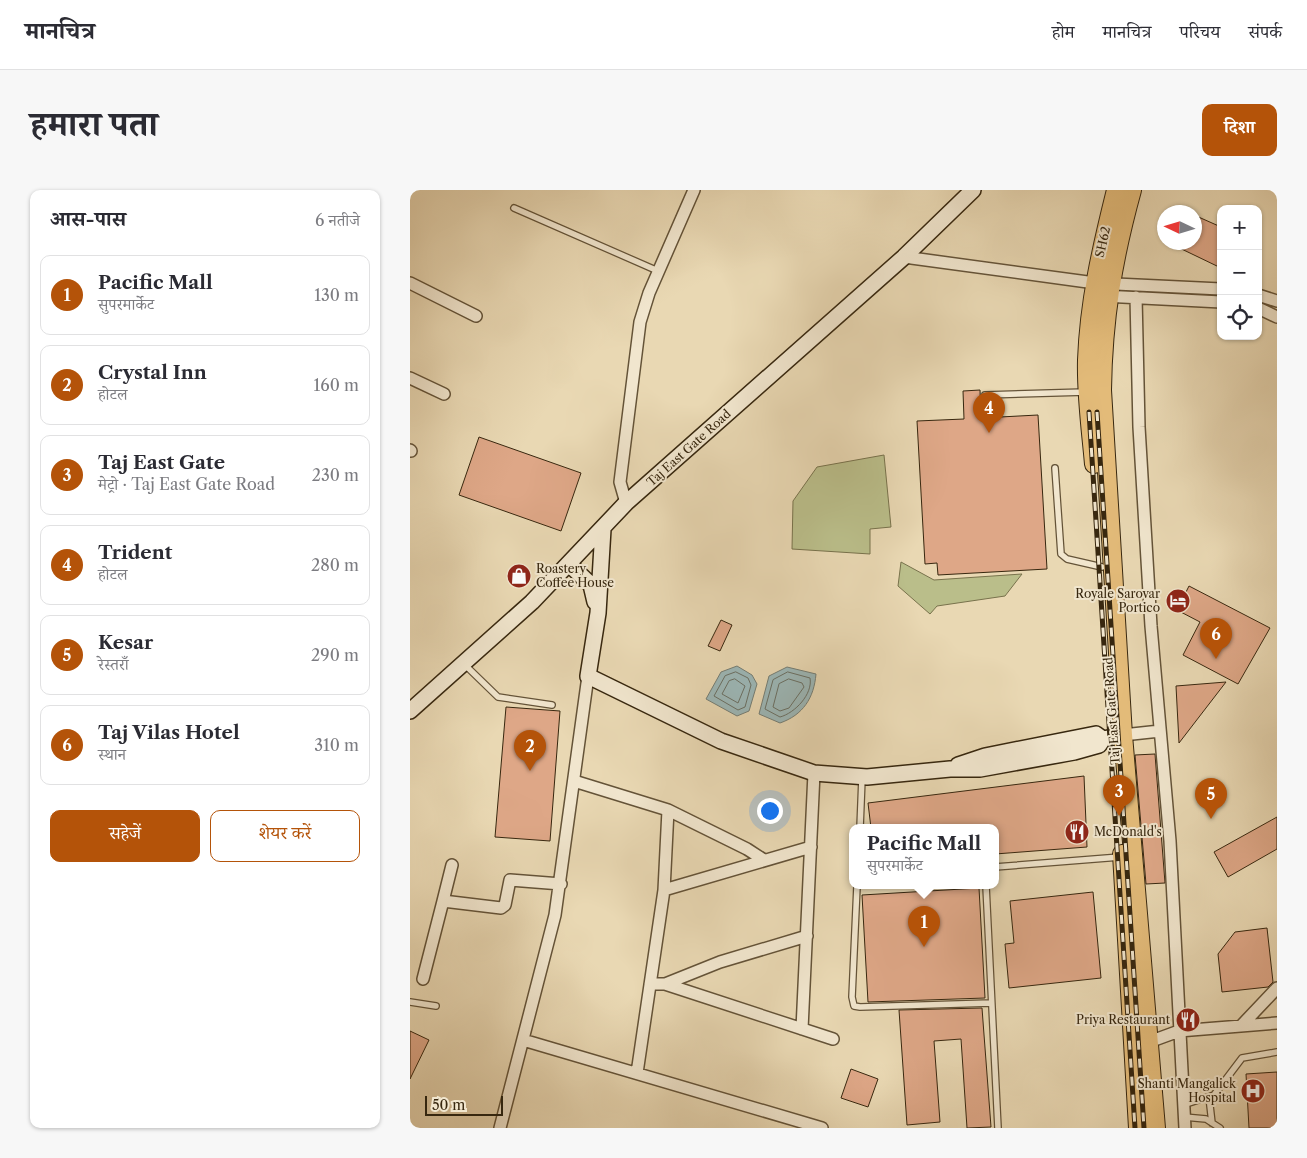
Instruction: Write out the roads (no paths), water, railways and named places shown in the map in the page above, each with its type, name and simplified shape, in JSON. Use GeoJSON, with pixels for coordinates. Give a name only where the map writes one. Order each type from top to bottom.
{"type":"FeatureCollection","features":[{"type":"Feature","properties":{"kind":"main road","name":"Taj East Gate Road"},"geometry":{"type":"LineString","coordinates":[[410,711],[462,662],[532,602],[626,503],[904,257],[973,190]]}},
{"type":"Feature","properties":{"kind":"main road","name":"SH62"},"geometry":{"type":"LineString","coordinates":[[1116,190],[1102,289],[1102,390],[1113,737],[1149,1042],[1156,1128]]}},
{"type":"Feature","properties":{"kind":"main road","name":"SH62"},"geometry":{"type":"LineString","coordinates":[[1102,289],[1132,190]]}},
{"type":"Feature","properties":{"kind":"main road","name":"Taj East Gate Road"},"geometry":{"type":"LineString","coordinates":[[1102,289],[1089,335],[1088,392],[1122,857],[1138,1128]]}},
{"type":"Feature","properties":{"kind":"main road"},"geometry":{"type":"LineString","coordinates":[[603,529],[598,613],[588,676],[721,741],[814,773],[862,777],[950,769],[980,769],[1029,762],[1099,745],[1113,737]]}},
{"type":"Feature","properties":{"kind":"main road"},"geometry":{"type":"LineString","coordinates":[[569,564],[591,585],[598,613]]}},
{"type":"Feature","properties":{"kind":"street"},"geometry":{"type":"LineString","coordinates":[[626,503],[620,482],[640,322],[658,271],[694,190]]}},
{"type":"Feature","properties":{"kind":"street"},"geometry":{"type":"LineString","coordinates":[[904,257],[1102,289],[1136,297],[1217,302]]}},
{"type":"Feature","properties":{"kind":"street"},"geometry":{"type":"LineString","coordinates":[[410,283],[476,316]]}},
{"type":"Feature","properties":{"kind":"street"},"geometry":{"type":"LineString","coordinates":[[1102,289],[1217,289]]}},
{"type":"Feature","properties":{"kind":"street"},"geometry":{"type":"LineString","coordinates":[[1262,296],[1277,301]]}},
{"type":"Feature","properties":{"kind":"street"},"geometry":{"type":"LineString","coordinates":[[1136,297],[1140,437],[1151,626],[1170,841],[1184,1117]]}},
{"type":"Feature","properties":{"kind":"street"},"geometry":{"type":"LineString","coordinates":[[1262,310],[1277,317]]}},
{"type":"Feature","properties":{"kind":"street"},"geometry":{"type":"LineString","coordinates":[[410,378],[444,394]]}},
{"type":"Feature","properties":{"kind":"street"},"geometry":{"type":"LineString","coordinates":[[500,1128],[560,884],[588,676]]}},
{"type":"Feature","properties":{"kind":"street"},"geometry":{"type":"LineString","coordinates":[[1113,737],[1160,731]]}},
{"type":"Feature","properties":{"kind":"street"},"geometry":{"type":"LineString","coordinates":[[802,1029],[814,773]]}},
{"type":"Feature","properties":{"kind":"street"},"geometry":{"type":"LineString","coordinates":[[574,781],[668,810],[747,849],[764,860]]}},
{"type":"Feature","properties":{"kind":"street"},"geometry":{"type":"LineString","coordinates":[[637,1073],[664,890],[668,810]]}},
{"type":"Feature","properties":{"kind":"street"},"geometry":{"type":"LineString","coordinates":[[664,890],[810,847]]}},
{"type":"Feature","properties":{"kind":"street"},"geometry":{"type":"LineString","coordinates":[[423,979],[452,865]]}},
{"type":"Feature","properties":{"kind":"street"},"geometry":{"type":"LineString","coordinates":[[443,901],[501,908],[505,905],[510,880],[560,884]]}},
{"type":"Feature","properties":{"kind":"street"},"geometry":{"type":"LineString","coordinates":[[665,984],[720,962],[807,936]]}},
{"type":"Feature","properties":{"kind":"street"},"geometry":{"type":"LineString","coordinates":[[650,984],[665,984],[833,1038]]}},
{"type":"Feature","properties":{"kind":"street"},"geometry":{"type":"LineString","coordinates":[[1241,1026],[1277,988]]}},
{"type":"Feature","properties":{"kind":"street"},"geometry":{"type":"LineString","coordinates":[[1149,1042],[1179,1031],[1277,1022]]}},
{"type":"Feature","properties":{"kind":"street"},"geometry":{"type":"LineString","coordinates":[[523,1040],[822,1128]]}},
{"type":"Feature","properties":{"kind":"lane"},"geometry":{"type":"LineString","coordinates":[[514,208],[658,271]]}},
{"type":"Feature","properties":{"kind":"lane"},"geometry":{"type":"LineString","coordinates":[[985,394],[1088,392]]}},
{"type":"Feature","properties":{"kind":"lane"},"geometry":{"type":"LineString","coordinates":[[1055,468],[1061,554],[1067,559],[1102,567]]}},
{"type":"Feature","properties":{"kind":"lane"},"geometry":{"type":"LineString","coordinates":[[462,662],[498,697],[505,700],[552,704]]}},
{"type":"Feature","properties":{"kind":"lane"},"geometry":{"type":"LineString","coordinates":[[860,824],[862,777]]}},
{"type":"Feature","properties":{"kind":"lane"},"geometry":{"type":"LineString","coordinates":[[999,867],[1122,857]]}},
{"type":"Feature","properties":{"kind":"lane"},"geometry":{"type":"LineString","coordinates":[[857,889],[852,998],[854,1006],[860,1008],[991,1003]]}},
{"type":"Feature","properties":{"kind":"lane"},"geometry":{"type":"LineString","coordinates":[[986,889],[998,1128]]}},
{"type":"Feature","properties":{"kind":"lane"},"geometry":{"type":"LineString","coordinates":[[410,1002],[436,1006]]}},
{"type":"Feature","properties":{"kind":"lane"},"geometry":{"type":"LineString","coordinates":[[1184,1117],[1214,1095],[1234,1066],[1242,1058],[1277,1052]]}},
{"type":"Feature","properties":{"kind":"lane"},"geometry":{"type":"LineString","coordinates":[[1209,1098],[1212,1123]]}},
{"type":"Feature","properties":{"kind":"lane"},"geometry":{"type":"LineString","coordinates":[[1184,1117],[1206,1120],[1220,1128]]}},
{"type":"Feature","properties":{"kind":"water"},"geometry":{"type":"Polygon","coordinates":[[[737,666],[752,675],[757,684],[749,711],[737,716],[706,699],[721,672],[737,666]]]}},
{"type":"Feature","properties":{"kind":"water"},"geometry":{"type":"Polygon","coordinates":[[[787,667],[816,674],[815,683],[810,698],[801,710],[788,720],[780,723],[759,714],[769,676],[787,667]]]}},
{"type":"Feature","properties":{"kind":"railway"},"geometry":{"type":"LineString","coordinates":[[1089,412],[1135,1128]]}},
{"type":"Feature","properties":{"kind":"railway"},"geometry":{"type":"LineString","coordinates":[[1097,412],[1144,1128]]}},
{"type":"Feature","properties":{"kind":"place","name":"Trident"},"geometry":{"type":"Point","coordinates":[989,433]}},
{"type":"Feature","properties":{"kind":"place","name":"Roastery Coffee House"},"geometry":{"type":"Point","coordinates":[519,576]}},
{"type":"Feature","properties":{"kind":"place","name":"Royale Sarovar Portico"},"geometry":{"type":"Point","coordinates":[1178,601]}},
{"type":"Feature","properties":{"kind":"place","name":"Taj Vilas Hotel"},"geometry":{"type":"Point","coordinates":[1216,659]}},
{"type":"Feature","properties":{"kind":"place","name":"Crystal Inn"},"geometry":{"type":"Point","coordinates":[530,771]}},
{"type":"Feature","properties":{"kind":"place","name":"Taj East Gate"},"geometry":{"type":"Point","coordinates":[1119,816]}},
{"type":"Feature","properties":{"kind":"place","name":"Kesar"},"geometry":{"type":"Point","coordinates":[1211,819]}},
{"type":"Feature","properties":{"kind":"place","name":"McDonald's"},"geometry":{"type":"Point","coordinates":[1077,832]}},
{"type":"Feature","properties":{"kind":"place","name":"Pacific Mall"},"geometry":{"type":"Point","coordinates":[924,947]}},
{"type":"Feature","properties":{"kind":"place","name":"Priya Restaurant"},"geometry":{"type":"Point","coordinates":[1188,1020]}},
{"type":"Feature","properties":{"kind":"place","name":"Shanti Mangalick Hospital"},"geometry":{"type":"Point","coordinates":[1253,1091]}}]}
